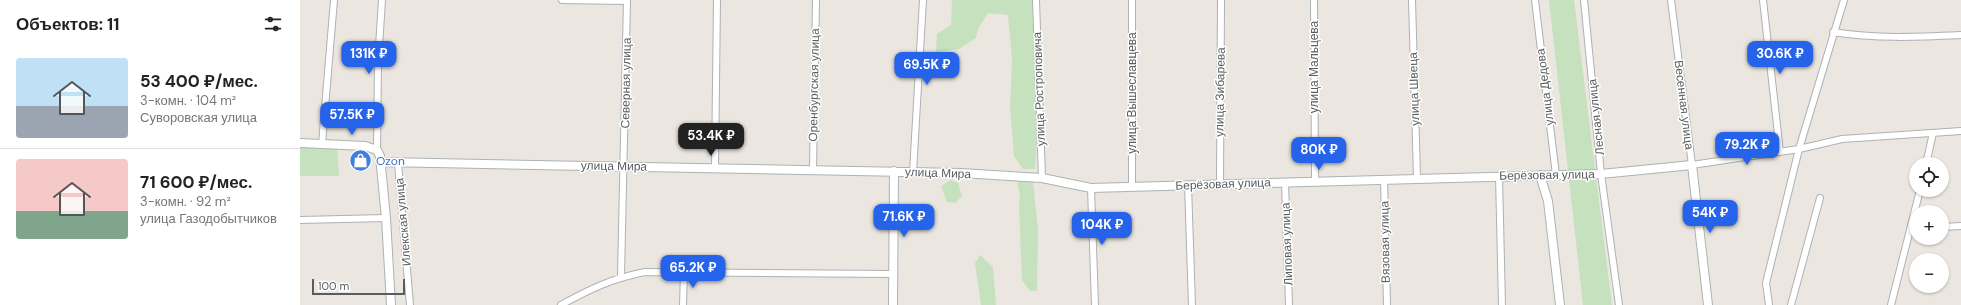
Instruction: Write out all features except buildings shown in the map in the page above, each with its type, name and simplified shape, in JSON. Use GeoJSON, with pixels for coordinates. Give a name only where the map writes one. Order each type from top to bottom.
{"type":"FeatureCollection","features":[{"type":"Feature","properties":{"kind":"street"},"geometry":{"type":"LineString","coordinates":[[322,144],[334,0]]}},
{"type":"Feature","properties":{"kind":"street"},"geometry":{"type":"LineString","coordinates":[[382,0],[378,62],[377,150],[382,162],[391,305]]}},
{"type":"Feature","properties":{"kind":"street"},"geometry":{"type":"LineString","coordinates":[[562,0],[627,1]]}},
{"type":"Feature","properties":{"kind":"street"},"geometry":{"type":"LineString","coordinates":[[715,167],[717,0]]}},
{"type":"Feature","properties":{"kind":"street","name":"Оренбургская улица"},"geometry":{"type":"LineString","coordinates":[[813,170],[816,0]]}},
{"type":"Feature","properties":{"kind":"street"},"geometry":{"type":"LineString","coordinates":[[913,172],[923,0]]}},
{"type":"Feature","properties":{"kind":"street","name":"улица Ростроповича"},"geometry":{"type":"LineString","coordinates":[[1036,0],[1040,178]]}},
{"type":"Feature","properties":{"kind":"street","name":"улица Вышеславцева"},"geometry":{"type":"LineString","coordinates":[[1132,0],[1132,187]]}},
{"type":"Feature","properties":{"kind":"street","name":"улица Зибарева"},"geometry":{"type":"LineString","coordinates":[[1220,184],[1221,0]]}},
{"type":"Feature","properties":{"kind":"street","name":"улица Мальцева"},"geometry":{"type":"LineString","coordinates":[[1314,0],[1315,181]]}},
{"type":"Feature","properties":{"kind":"street","name":"улица Швеца"},"geometry":{"type":"LineString","coordinates":[[1412,0],[1417,178]]}},
{"type":"Feature","properties":{"kind":"street","name":"улица Дедова"},"geometry":{"type":"LineString","coordinates":[[1535,0],[1556,175]]}},
{"type":"Feature","properties":{"kind":"street","name":"Лесная улица"},"geometry":{"type":"LineString","coordinates":[[1584,0],[1601,174],[1619,305]]}},
{"type":"Feature","properties":{"kind":"street","name":"Весенная улица"},"geometry":{"type":"LineString","coordinates":[[1670,0],[1692,165],[1708,305]]}},
{"type":"Feature","properties":{"kind":"street"},"geometry":{"type":"LineString","coordinates":[[1763,0],[1780,152]]}},
{"type":"Feature","properties":{"kind":"street"},"geometry":{"type":"LineString","coordinates":[[1769,305],[1766,283],[1799,149],[1833,32],[1844,0]]}},
{"type":"Feature","properties":{"kind":"street","name":"Северная улица"},"geometry":{"type":"LineString","coordinates":[[621,276],[627,1]]}},
{"type":"Feature","properties":{"kind":"street"},"geometry":{"type":"LineString","coordinates":[[1833,32],[1859,36],[1926,37],[1961,35]]}},
{"type":"Feature","properties":{"kind":"street"},"geometry":{"type":"LineString","coordinates":[[1692,165],[1799,149],[1842,138],[1961,131]]}},
{"type":"Feature","properties":{"kind":"street"},"geometry":{"type":"LineString","coordinates":[[1928,157],[1933,133]]}},
{"type":"Feature","properties":{"kind":"street"},"geometry":{"type":"LineString","coordinates":[[300,143],[365,146],[377,150]]}},
{"type":"Feature","properties":{"kind":"street","name":"улица Мира"},"geometry":{"type":"LineString","coordinates":[[382,162],[894,171],[1040,178]]}},
{"type":"Feature","properties":{"kind":"street","name":"Илекская улица"},"geometry":{"type":"LineString","coordinates":[[398,163],[410,305]]}},
{"type":"Feature","properties":{"kind":"street","name":"Берёзовая улица"},"geometry":{"type":"LineString","coordinates":[[1040,178],[1091,188],[1601,174],[1692,165]]}},
{"type":"Feature","properties":{"kind":"street"},"geometry":{"type":"LineString","coordinates":[[893,305],[894,171]]}},
{"type":"Feature","properties":{"kind":"street"},"geometry":{"type":"LineString","coordinates":[[1540,175],[1548,201],[1560,305]]}},
{"type":"Feature","properties":{"kind":"street"},"geometry":{"type":"LineString","coordinates":[[1499,176],[1502,305]]}},
{"type":"Feature","properties":{"kind":"street","name":"Вязовая улица"},"geometry":{"type":"LineString","coordinates":[[1384,179],[1387,305]]}},
{"type":"Feature","properties":{"kind":"street","name":"Липовая улица"},"geometry":{"type":"LineString","coordinates":[[1285,182],[1289,305]]}},
{"type":"Feature","properties":{"kind":"street"},"geometry":{"type":"LineString","coordinates":[[1188,185],[1192,305]]}},
{"type":"Feature","properties":{"kind":"street"},"geometry":{"type":"LineString","coordinates":[[1091,188],[1095,305]]}},
{"type":"Feature","properties":{"kind":"street"},"geometry":{"type":"LineString","coordinates":[[1791,305],[1820,198]]}},
{"type":"Feature","properties":{"kind":"street"},"geometry":{"type":"LineString","coordinates":[[300,220],[386,218]]}},
{"type":"Feature","properties":{"kind":"street"},"geometry":{"type":"LineString","coordinates":[[1949,227],[1961,226]]}},
{"type":"Feature","properties":{"kind":"street"},"geometry":{"type":"LineString","coordinates":[[1891,305],[1909,245]]}},
{"type":"Feature","properties":{"kind":"street"},"geometry":{"type":"LineString","coordinates":[[562,305],[584,292],[621,276],[645,272],[893,274]]}},
{"type":"Feature","properties":{"kind":"street"},"geometry":{"type":"LineString","coordinates":[[683,305],[684,272]]}},
{"type":"Feature","properties":{"kind":"green space"},"geometry":{"type":"Polygon","coordinates":[[[952,0],[1032,0],[1037,138],[1035,169],[1023,169],[1014,156],[1010,108],[1012,60],[1008,15],[988,13],[978,29],[976,38],[959,49],[936,52],[937,34],[951,25],[952,0]]]}},
{"type":"Feature","properties":{"kind":"green space"},"geometry":{"type":"Polygon","coordinates":[[[1549,0],[1574,0],[1612,305],[1583,305],[1549,0]]]}},
{"type":"Feature","properties":{"kind":"green space"},"geometry":{"type":"Polygon","coordinates":[[[300,145],[337,146],[339,176],[300,176],[300,145]]]}},
{"type":"Feature","properties":{"kind":"green space"},"geometry":{"type":"Polygon","coordinates":[[[951,180],[958,183],[962,196],[955,203],[947,202],[941,186],[951,180]]]}},
{"type":"Feature","properties":{"kind":"green space"},"geometry":{"type":"Polygon","coordinates":[[[1017,180],[1033,182],[1038,229],[1037,291],[1030,291],[1022,280],[1019,206],[1020,196],[1017,180]]]}},
{"type":"Feature","properties":{"kind":"green space"},"geometry":{"type":"Polygon","coordinates":[[[980,255],[993,267],[996,305],[981,305],[975,263],[980,255]]]}},
{"type":"Feature","properties":{"kind":"place","name":"Ozon"},"geometry":{"type":"Point","coordinates":[360,161]}}]}
